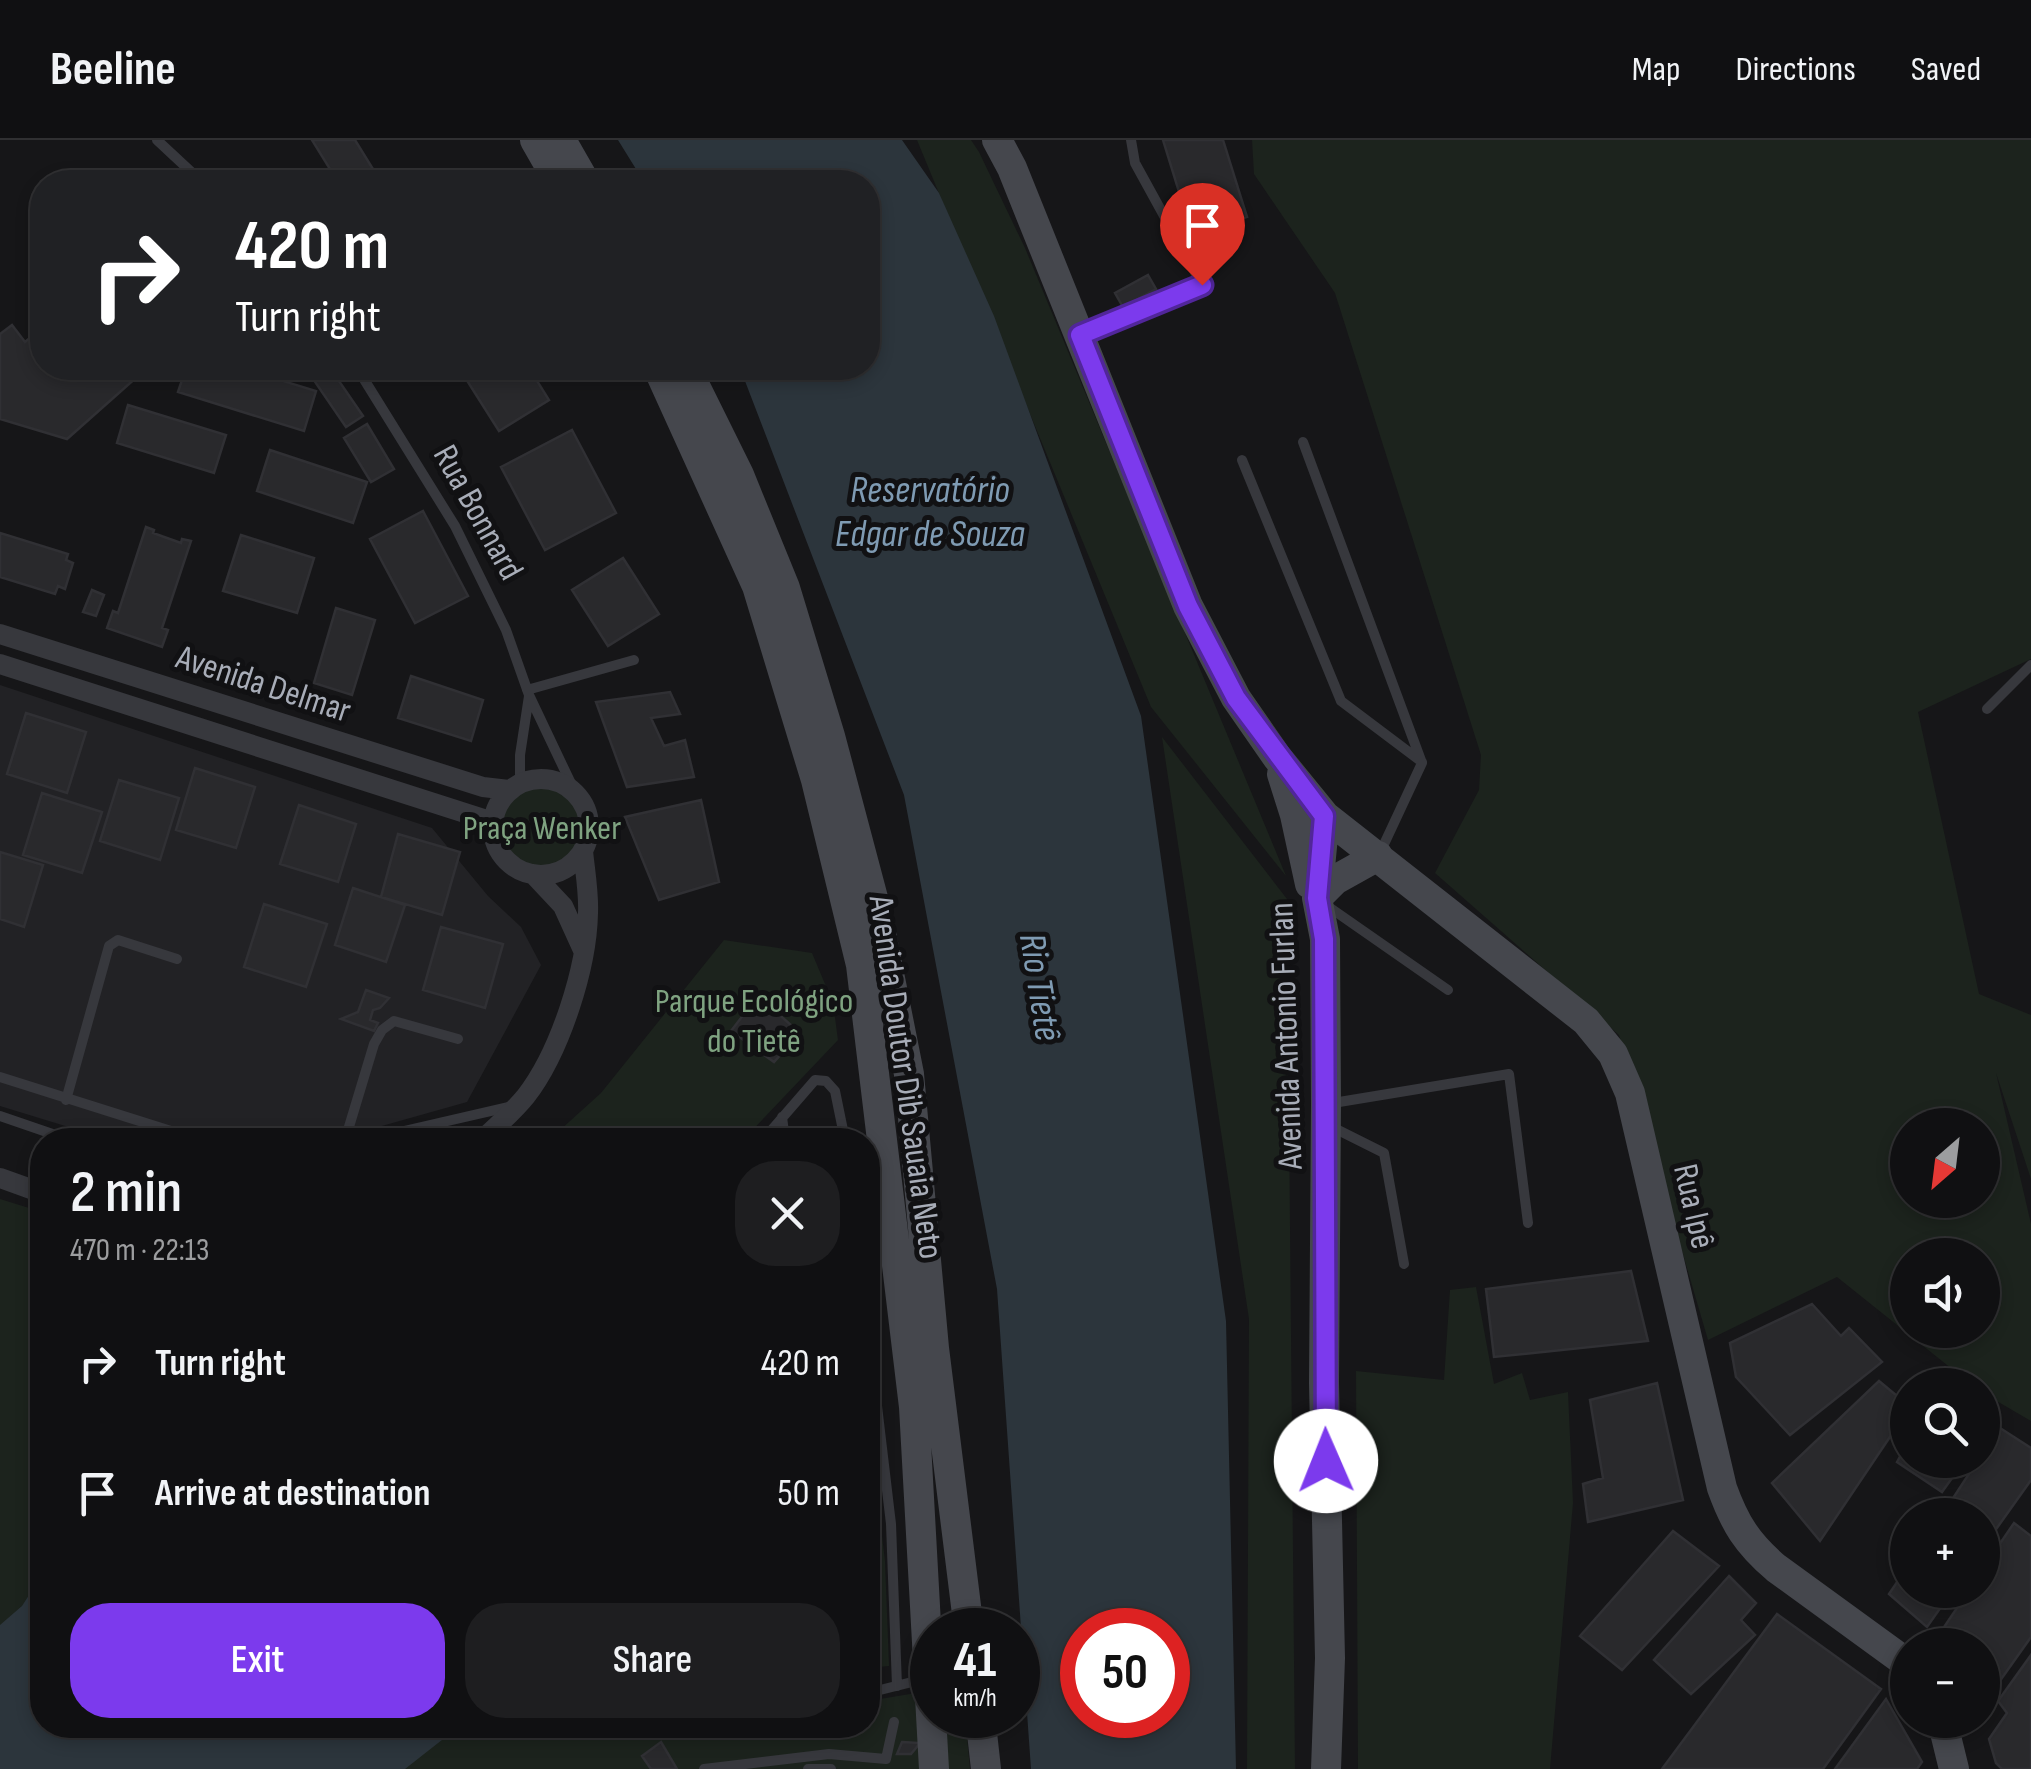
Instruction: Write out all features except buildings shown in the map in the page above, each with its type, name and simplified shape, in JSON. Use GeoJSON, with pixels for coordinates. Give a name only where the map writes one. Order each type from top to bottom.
{"type":"FeatureCollection","features":[{"type":"Feature","properties":{"kind":"main road"},"geometry":{"type":"LineString","coordinates":[[534,140],[552,170]]}},
{"type":"Feature","properties":{"kind":"main road"},"geometry":{"type":"LineString","coordinates":[[561,140],[579,170]]}},
{"type":"Feature","properties":{"kind":"main road"},"geometry":{"type":"LineString","coordinates":[[997,140],[1012,168],[1188,606],[1236,698],[1324,816]]}},
{"type":"Feature","properties":{"kind":"main road","name":"Avenida Doutor Dib Sauaia Neto"},"geometry":{"type":"LineString","coordinates":[[663,380],[757,586],[816,780],[861,964],[914,1407],[927,1608]]}},
{"type":"Feature","properties":{"kind":"main road","name":"Avenida Doutor Dib Sauaia Neto"},"geometry":{"type":"LineString","coordinates":[[692,380],[739,475],[785,588],[876,913],[909,1074],[934,1348],[966,1608]]}},
{"type":"Feature","properties":{"kind":"main road"},"geometry":{"type":"LineString","coordinates":[[1277,756],[1296,815],[1324,939]]}},
{"type":"Feature","properties":{"kind":"main road","name":"Rua Ipê"},"geometry":{"type":"LineString","coordinates":[[1324,816],[1586,1020],[1613,1054],[1630,1092],[1722,1488],[1736,1524],[1776,1568],[1890,1651]]}},
{"type":"Feature","properties":{"kind":"main road","name":"Avenida Antonio Furlan"},"geometry":{"type":"LineString","coordinates":[[1324,816],[1317,898],[1324,939],[1326,1114],[1324,1382],[1330,1658],[1326,1769]]}},
{"type":"Feature","properties":{"kind":"main road"},"geometry":{"type":"LineString","coordinates":[[1317,898],[1335,880],[1378,856]]}},
{"type":"Feature","properties":{"kind":"main road","name":"Avenida Doutor Dib Sauaia Neto"},"geometry":{"type":"LineString","coordinates":[[933,1738],[934,1769]]}},
{"type":"Feature","properties":{"kind":"main road"},"geometry":{"type":"LineString","coordinates":[[983,1738],[986,1769]]}},
{"type":"Feature","properties":{"kind":"main road"},"geometry":{"type":"LineString","coordinates":[[1946,1738],[1954,1769]]}},
{"type":"Feature","properties":{"kind":"street","name":"Avenida Delmar"},"geometry":{"type":"LineString","coordinates":[[0,634],[465,781],[514,787]]}},
{"type":"Feature","properties":{"kind":"street","name":"Avenida Delmar"},"geometry":{"type":"LineString","coordinates":[[0,664],[493,822]]}},
{"type":"Feature","properties":{"kind":"street"},"geometry":{"type":"LineString","coordinates":[[494,1128],[519,1104],[550,1058],[565,1019],[583,952],[588,910],[583,851],[589,822],[576,794],[550,780],[514,787],[496,810],[493,822],[499,850],[520,870],[533,874],[562,870],[583,851]]}},
{"type":"Feature","properties":{"kind":"street"},"geometry":{"type":"LineString","coordinates":[[533,874],[563,906],[583,952]]}},
{"type":"Feature","properties":{"kind":"street"},"geometry":{"type":"LineString","coordinates":[[0,1178],[30,1189]]}},
{"type":"Feature","properties":{"kind":"lane"},"geometry":{"type":"LineString","coordinates":[[157,140],[189,170]]}},
{"type":"Feature","properties":{"kind":"lane"},"geometry":{"type":"LineString","coordinates":[[1080,335],[1202,285],[1135,163],[1131,140]]}},
{"type":"Feature","properties":{"kind":"lane","name":"Rua Bonnard"},"geometry":{"type":"LineString","coordinates":[[364,380],[455,526],[506,630],[528,693],[576,794]]}},
{"type":"Feature","properties":{"kind":"lane"},"geometry":{"type":"LineString","coordinates":[[1303,442],[1422,763],[1378,856]]}},
{"type":"Feature","properties":{"kind":"lane"},"geometry":{"type":"LineString","coordinates":[[1242,460],[1342,701],[1422,763]]}},
{"type":"Feature","properties":{"kind":"lane"},"geometry":{"type":"LineString","coordinates":[[528,693],[634,660]]}},
{"type":"Feature","properties":{"kind":"lane"},"geometry":{"type":"LineString","coordinates":[[1987,709],[2031,665]]}},
{"type":"Feature","properties":{"kind":"lane","name":"Rua Bonnard"},"geometry":{"type":"LineString","coordinates":[[514,787],[528,693]]}},
{"type":"Feature","properties":{"kind":"lane"},"geometry":{"type":"LineString","coordinates":[[1317,898],[1448,990]]}},
{"type":"Feature","properties":{"kind":"lane"},"geometry":{"type":"LineString","coordinates":[[66,1100],[109,946],[118,940],[177,959]]}},
{"type":"Feature","properties":{"kind":"lane"},"geometry":{"type":"LineString","coordinates":[[349,1128],[374,1044],[394,1020],[458,1039]]}},
{"type":"Feature","properties":{"kind":"lane"},"geometry":{"type":"LineString","coordinates":[[1326,1114],[1509,1074],[1528,1223]]}},
{"type":"Feature","properties":{"kind":"lane"},"geometry":{"type":"LineString","coordinates":[[0,1076],[161,1128]]}},
{"type":"Feature","properties":{"kind":"lane"},"geometry":{"type":"LineString","coordinates":[[773,1128],[815,1080],[826,1081],[835,1091],[842,1128]]}},
{"type":"Feature","properties":{"kind":"lane"},"geometry":{"type":"LineString","coordinates":[[416,1128],[519,1104]]}},
{"type":"Feature","properties":{"kind":"lane"},"geometry":{"type":"LineString","coordinates":[[1326,1114],[1384,1153],[1404,1264]]}},
{"type":"Feature","properties":{"kind":"lane"},"geometry":{"type":"LineString","coordinates":[[0,1116],[35,1128]]}},
{"type":"Feature","properties":{"kind":"lane"},"geometry":{"type":"LineString","coordinates":[[782,1117],[783,1128]]}},
{"type":"Feature","properties":{"kind":"lane"},"geometry":{"type":"LineString","coordinates":[[880,1431],[891,1524],[898,1686]]}},
{"type":"Feature","properties":{"kind":"lane"},"geometry":{"type":"LineString","coordinates":[[880,1690],[910,1681]]}},
{"type":"Feature","properties":{"kind":"lane"},"geometry":{"type":"LineString","coordinates":[[704,1769],[828,1754],[886,1759],[894,1722]]}},
{"type":"Feature","properties":{"kind":"lane"},"geometry":{"type":"LineString","coordinates":[[808,1769],[831,1769]]}},
{"type":"Feature","properties":{"kind":"shaded area"},"geometry":{"type":"Polygon","coordinates":[[[0,685],[432,828],[488,896],[521,927],[541,965],[467,1102],[375,1128],[72,1128],[0,1106],[0,685]]]}},
{"type":"Feature","properties":{"kind":"green space"},"geometry":{"type":"Polygon","coordinates":[[[917,140],[971,140],[979,152],[1025,248],[1286,876],[1151,707],[917,140]]]}},
{"type":"Feature","properties":{"kind":"green space"},"geometry":{"type":"Polygon","coordinates":[[[1252,140],[2031,140],[2031,659],[1918,712],[1979,994],[2031,1015],[2031,1179],[1996,1073],[2031,1224],[2031,1421],[2000,1403],[2000,1368],[1951,1368],[1926,1348],[2000,1348],[2000,1238],[1890,1238],[1890,1319],[1837,1277],[1708,1340],[1619,1035],[1435,873],[1479,790],[1481,755],[1335,293],[1254,174],[1252,140]]]}},
{"type":"Feature","properties":{"kind":"green space"},"geometry":{"type":"Polygon","coordinates":[[[1162,737],[1287,899],[1295,1769],[1247,1769],[1249,1319],[1162,737]]]}},
{"type":"Feature","properties":{"kind":"green space","name":"Praça Wenker"},"geometry":{"type":"Polygon","coordinates":[[[542,787],[557,790],[570,799],[579,812],[579,842],[570,855],[557,864],[542,867],[527,864],[514,855],[505,842],[502,827],[505,812],[514,799],[527,790],[542,787]]]}},
{"type":"Feature","properties":{"kind":"green space","name":"Parque Ecológico do Tietê"},"geometry":{"type":"Polygon","coordinates":[[[724,940],[812,953],[833,1003],[838,1040],[754,1128],[562,1128],[601,1093],[724,940]]]}},
{"type":"Feature","properties":{"kind":"green space"},"geometry":{"type":"Polygon","coordinates":[[[0,1199],[30,1208],[30,1738],[880,1738],[880,1699],[910,1694],[910,1738],[926,1738],[928,1769],[0,1769],[0,1199]]]}},
{"type":"Feature","properties":{"kind":"green space"},"geometry":{"type":"Polygon","coordinates":[[[1476,1287],[1494,1384],[1522,1373],[1530,1400],[1568,1392],[1573,1503],[1550,1769],[1358,1769],[1356,1371],[1444,1380],[1450,1290],[1476,1287]]]}},
{"type":"Feature","properties":{"kind":"green space"},"geometry":{"type":"Polygon","coordinates":[[[880,1519],[885,1561],[889,1666],[880,1667],[880,1519]]]}},
{"type":"Feature","properties":{"kind":"green space"},"geometry":{"type":"Polygon","coordinates":[[[947,1738],[967,1738],[970,1769],[947,1769],[947,1738]]]}},
{"type":"Feature","properties":{"kind":"water","name":"Reservatório Edgar de Souza"},"geometry":{"type":"Polygon","coordinates":[[[618,140],[902,140],[939,193],[994,316],[1141,716],[1226,1321],[1236,1769],[1031,1769],[1029,1738],[1040,1738],[1040,1608],[1020,1608],[997,1289],[904,795],[745,380],[880,380],[880,170],[637,170],[618,140]]]}},
{"type":"Feature","properties":{"kind":"water"},"geometry":{"type":"Polygon","coordinates":[[[30,1594],[30,1738],[444,1738],[405,1769],[0,1769],[0,1625],[30,1594]]]}},
{"type":"Feature","properties":{"kind":"route"},"geometry":{"type":"LineString","coordinates":[[1202,285],[1080,335],[1188,606],[1236,698],[1324,816],[1317,898],[1324,939],[1326,1461]]}},
{"type":"Feature","properties":{"kind":"water label","name":"Rio Tietê"},"geometry":{"type":"Point","coordinates":[1041,987]}}]}
